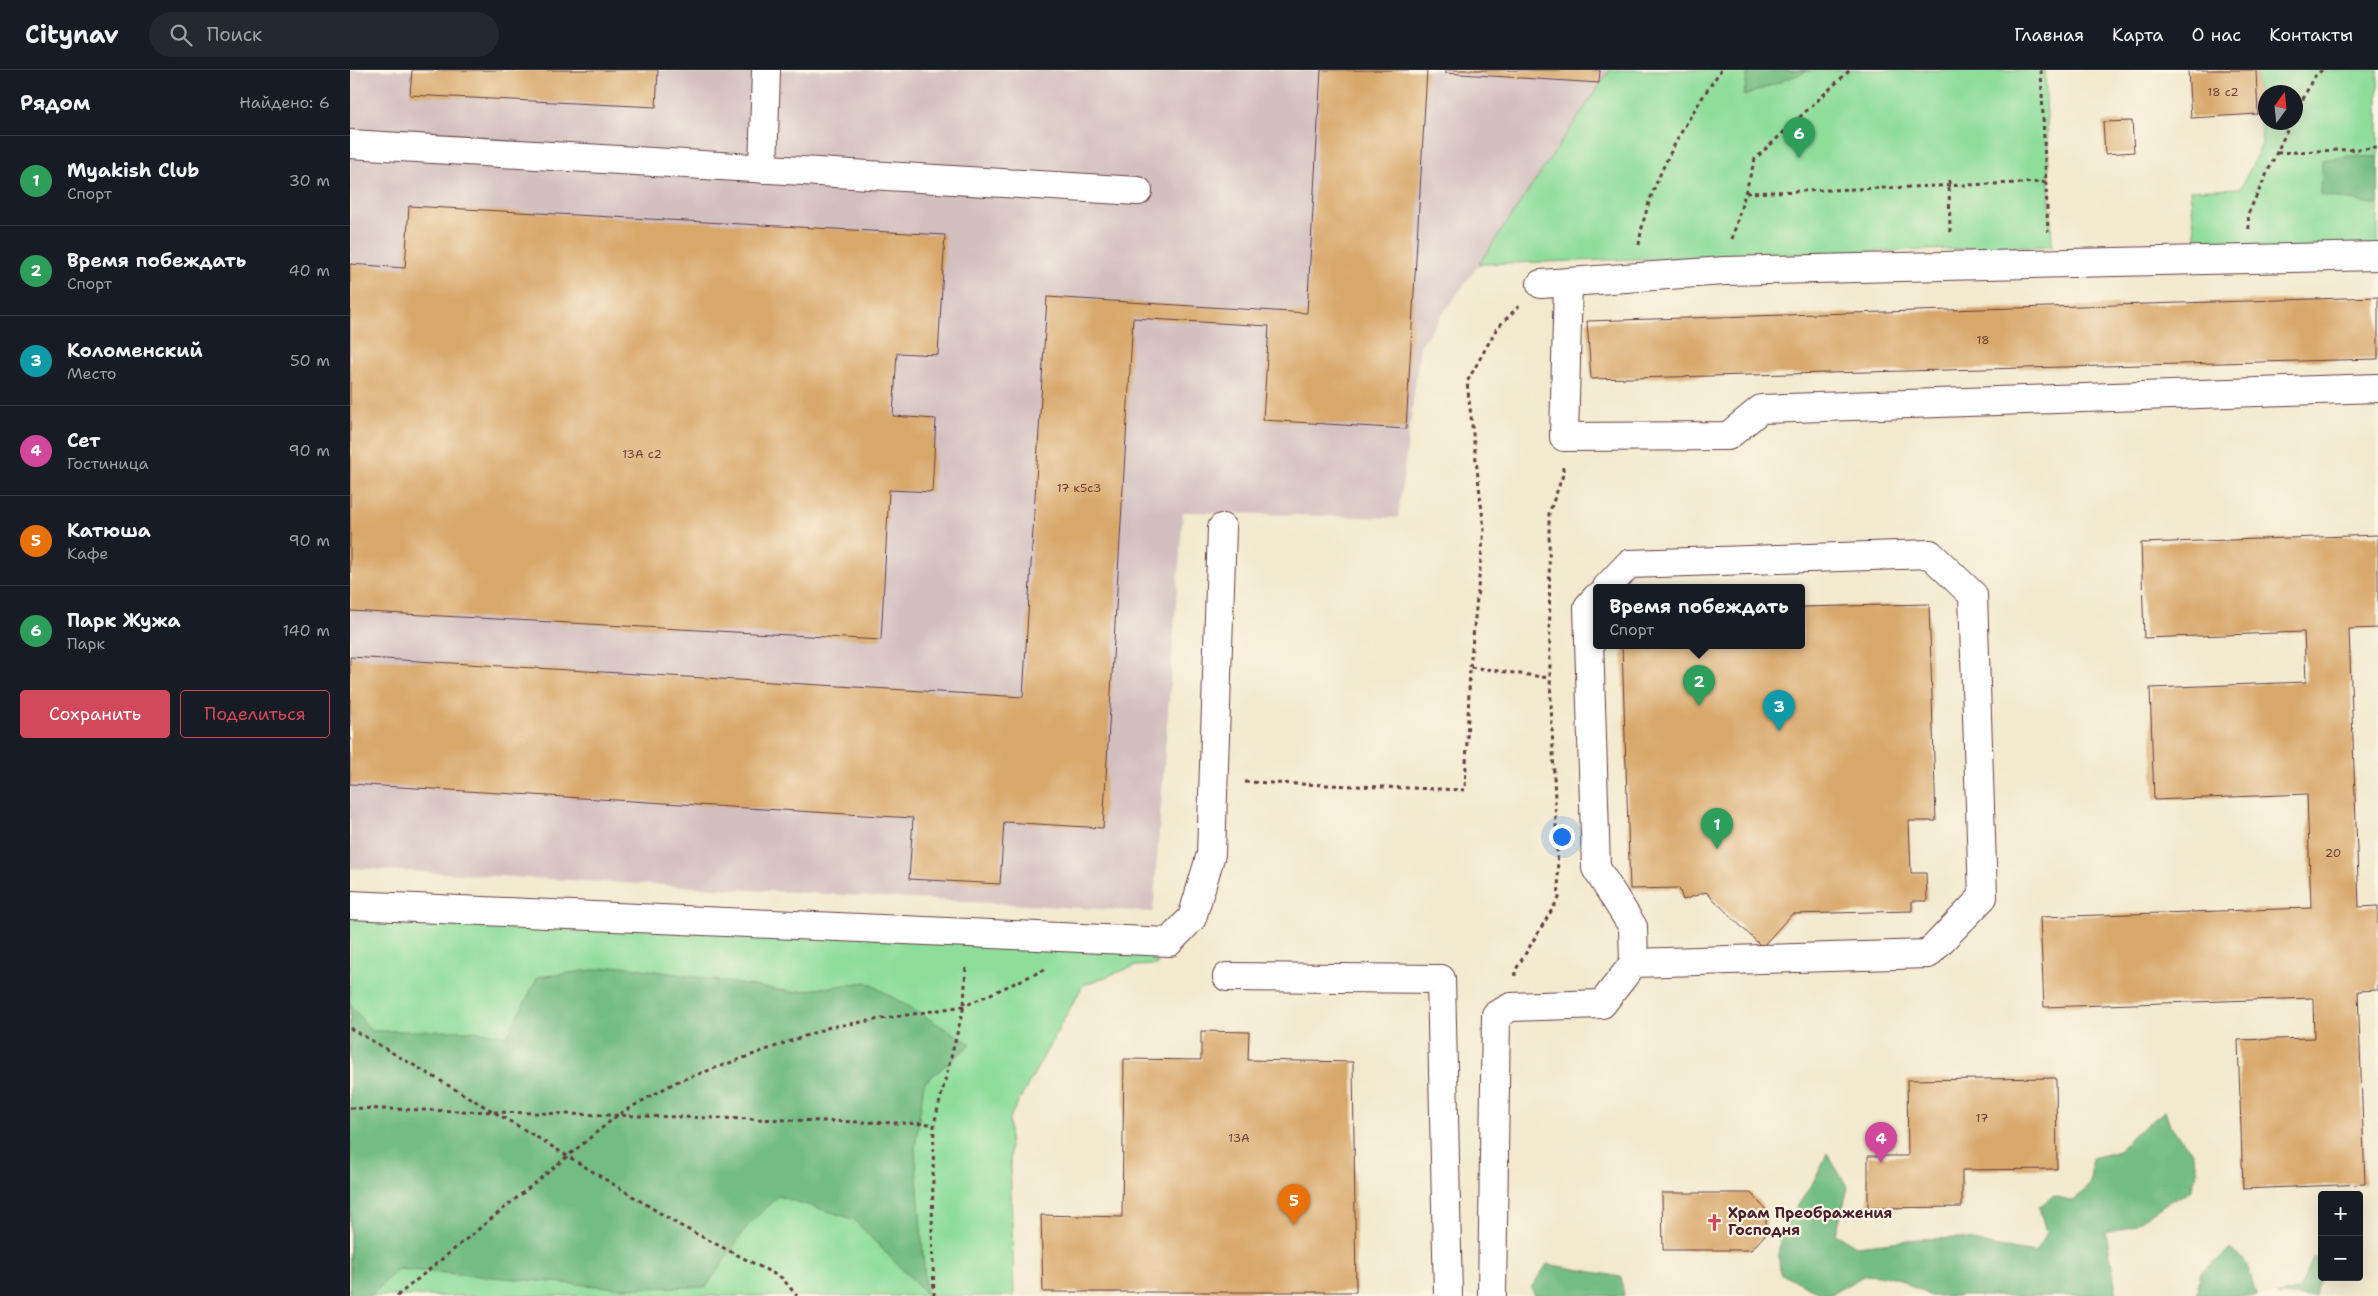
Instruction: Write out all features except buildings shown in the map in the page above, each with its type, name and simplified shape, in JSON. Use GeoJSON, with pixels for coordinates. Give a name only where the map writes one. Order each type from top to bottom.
{"type":"FeatureCollection","features":[{"type":"Feature","properties":{"kind":"lane"},"geometry":{"type":"LineString","coordinates":[[763,169],[766,70]]}},
{"type":"Feature","properties":{"kind":"lane"},"geometry":{"type":"LineString","coordinates":[[350,144],[1138,191]]}},
{"type":"Feature","properties":{"kind":"lane"},"geometry":{"type":"LineString","coordinates":[[1541,284],[1724,271],[2378,256]]}},
{"type":"Feature","properties":{"kind":"lane"},"geometry":{"type":"LineString","coordinates":[[1568,283],[1564,437],[1728,436],[1760,409],[2378,388]]}},
{"type":"Feature","properties":{"kind":"lane"},"geometry":{"type":"LineString","coordinates":[[350,905],[1169,942],[1192,918],[1211,854],[1222,528]]}},
{"type":"Feature","properties":{"kind":"lane"},"geometry":{"type":"LineString","coordinates":[[1609,584],[1629,564],[1930,554],[1973,595],[1982,897],[1928,954],[1634,963]]}},
{"type":"Feature","properties":{"kind":"lane"},"geometry":{"type":"LineString","coordinates":[[1492,1296],[1496,1015],[1511,1007],[1602,1004],[1634,963],[1633,927],[1596,868],[1588,606],[1593,601]]}},
{"type":"Feature","properties":{"kind":"lane"},"geometry":{"type":"LineString","coordinates":[[1226,977],[1441,979],[1448,1296]]}},
{"type":"Feature","properties":{"kind":"path"},"geometry":{"type":"LineString","coordinates":[[1636,278],[1642,226],[1664,166],[1721,70]]}},
{"type":"Feature","properties":{"kind":"path"},"geometry":{"type":"LineString","coordinates":[[1724,271],[1755,159],[1850,70]]}},
{"type":"Feature","properties":{"kind":"path"},"geometry":{"type":"LineString","coordinates":[[2041,70],[2050,264]]}},
{"type":"Feature","properties":{"kind":"path"},"geometry":{"type":"LineString","coordinates":[[2303,99],[2313,78],[2322,70]]}},
{"type":"Feature","properties":{"kind":"path"},"geometry":{"type":"LineString","coordinates":[[2252,259],[2248,214],[2288,130]]}},
{"type":"Feature","properties":{"kind":"path"},"geometry":{"type":"LineString","coordinates":[[2277,154],[2378,148]]}},
{"type":"Feature","properties":{"kind":"path"},"geometry":{"type":"LineString","coordinates":[[1949,180],[1950,266]]}},
{"type":"Feature","properties":{"kind":"path"},"geometry":{"type":"LineString","coordinates":[[1746,193],[2046,182]]}},
{"type":"Feature","properties":{"kind":"path"},"geometry":{"type":"LineString","coordinates":[[1214,781],[1465,790],[1470,667],[1484,529],[1467,382],[1497,328],[1541,284]]}},
{"type":"Feature","properties":{"kind":"path"},"geometry":{"type":"LineString","coordinates":[[1511,1007],[1515,971],[1559,898],[1550,678],[1549,513],[1563,476],[1564,437]]}},
{"type":"Feature","properties":{"kind":"path"},"geometry":{"type":"LineString","coordinates":[[1470,667],[1550,678]]}},
{"type":"Feature","properties":{"kind":"path"},"geometry":{"type":"LineString","coordinates":[[934,1296],[932,1231],[934,1124],[964,1006],[968,933]]}},
{"type":"Feature","properties":{"kind":"path"},"geometry":{"type":"LineString","coordinates":[[397,1296],[619,1114],[676,1082],[830,1027],[964,1006],[1051,967]]}},
{"type":"Feature","properties":{"kind":"path"},"geometry":{"type":"LineString","coordinates":[[350,1028],[568,1156],[680,1226],[782,1278],[797,1296]]}},
{"type":"Feature","properties":{"kind":"path"},"geometry":{"type":"LineString","coordinates":[[350,1108],[934,1124]]}},
{"type":"Feature","properties":{"kind":"shaded area"},"geometry":{"type":"Polygon","coordinates":[[[350,70],[1610,70],[1479,264],[1420,346],[1398,518],[1183,512],[1153,912],[350,868],[350,70]]]}},
{"type":"Feature","properties":{"kind":"green space"},"geometry":{"type":"Polygon","coordinates":[[[1610,70],[2045,70],[2052,246],[1479,264],[1610,70]]]}},
{"type":"Feature","properties":{"kind":"green space"},"geometry":{"type":"Polygon","coordinates":[[[1748,70],[1810,70],[1744,96],[1748,70]]]}},
{"type":"Feature","properties":{"kind":"green space"},"geometry":{"type":"Polygon","coordinates":[[[2256,70],[2378,70],[2378,253],[2198,259],[2190,190],[2241,188],[2262,144],[2261,130],[2303,130],[2303,85],[2258,85],[2258,95],[2256,70]]]}},
{"type":"Feature","properties":{"kind":"green space"},"geometry":{"type":"Polygon","coordinates":[[[2351,156],[2378,157],[2378,205],[2321,195],[2322,160],[2351,156]]]}},
{"type":"Feature","properties":{"kind":"green space"},"geometry":{"type":"Polygon","coordinates":[[[350,894],[1157,946],[1157,965],[1135,966],[1083,985],[1009,1119],[1014,1296],[350,1296],[350,894]]]}},
{"type":"Feature","properties":{"kind":"green space"},"geometry":{"type":"Polygon","coordinates":[[[623,966],[793,992],[867,982],[971,1044],[924,1083],[915,1149],[926,1294],[853,1219],[778,1196],[748,1225],[706,1287],[621,1288],[398,1269],[371,1296],[350,1296],[350,1004],[371,1031],[474,1031],[507,1036],[538,977],[623,966]]]}},
{"type":"Feature","properties":{"kind":"green space"},"geometry":{"type":"Polygon","coordinates":[[[2165,1111],[2170,1126],[2192,1152],[2198,1171],[2191,1191],[2168,1202],[2131,1227],[2106,1233],[2117,1296],[1930,1296],[1895,1277],[1865,1275],[1828,1296],[1780,1274],[1779,1250],[1784,1232],[1789,1220],[1816,1177],[1827,1153],[1848,1188],[1836,1234],[1856,1246],[1919,1239],[1962,1238],[1992,1246],[2036,1253],[2046,1232],[2039,1207],[2053,1196],[2074,1201],[2090,1184],[2092,1158],[2119,1151],[2133,1135],[2165,1111]]]}},
{"type":"Feature","properties":{"kind":"green space"},"geometry":{"type":"Polygon","coordinates":[[[2231,1249],[2248,1265],[2256,1296],[2196,1296],[2201,1272],[2231,1249]]]}},
{"type":"Feature","properties":{"kind":"green space"},"geometry":{"type":"Polygon","coordinates":[[[2314,1256],[2318,1260],[2318,1281],[2320,1281],[2317,1285],[2315,1296],[2277,1296],[2300,1289],[2314,1256]]]}},
{"type":"Feature","properties":{"kind":"green space"},"geometry":{"type":"Polygon","coordinates":[[[1547,1264],[1621,1277],[1624,1296],[1535,1296],[1531,1288],[1547,1264]]]}},
{"type":"Feature","properties":{"kind":"place","name":"Парк Жужа"},"geometry":{"type":"Point","coordinates":[1799,158]}},
{"type":"Feature","properties":{"kind":"place","name":"Время побеждать"},"geometry":{"type":"Point","coordinates":[1699,706]}},
{"type":"Feature","properties":{"kind":"place","name":"Коломенский"},"geometry":{"type":"Point","coordinates":[1779,731]}},
{"type":"Feature","properties":{"kind":"place","name":"Myakish Club"},"geometry":{"type":"Point","coordinates":[1717,849]}},
{"type":"Feature","properties":{"kind":"place","name":"Сет"},"geometry":{"type":"Point","coordinates":[1881,1163]}},
{"type":"Feature","properties":{"kind":"place","name":"Храм Преображения Господня"},"geometry":{"type":"Point","coordinates":[1714,1222]}},
{"type":"Feature","properties":{"kind":"place","name":"Катюша"},"geometry":{"type":"Point","coordinates":[1294,1225]}}]}
